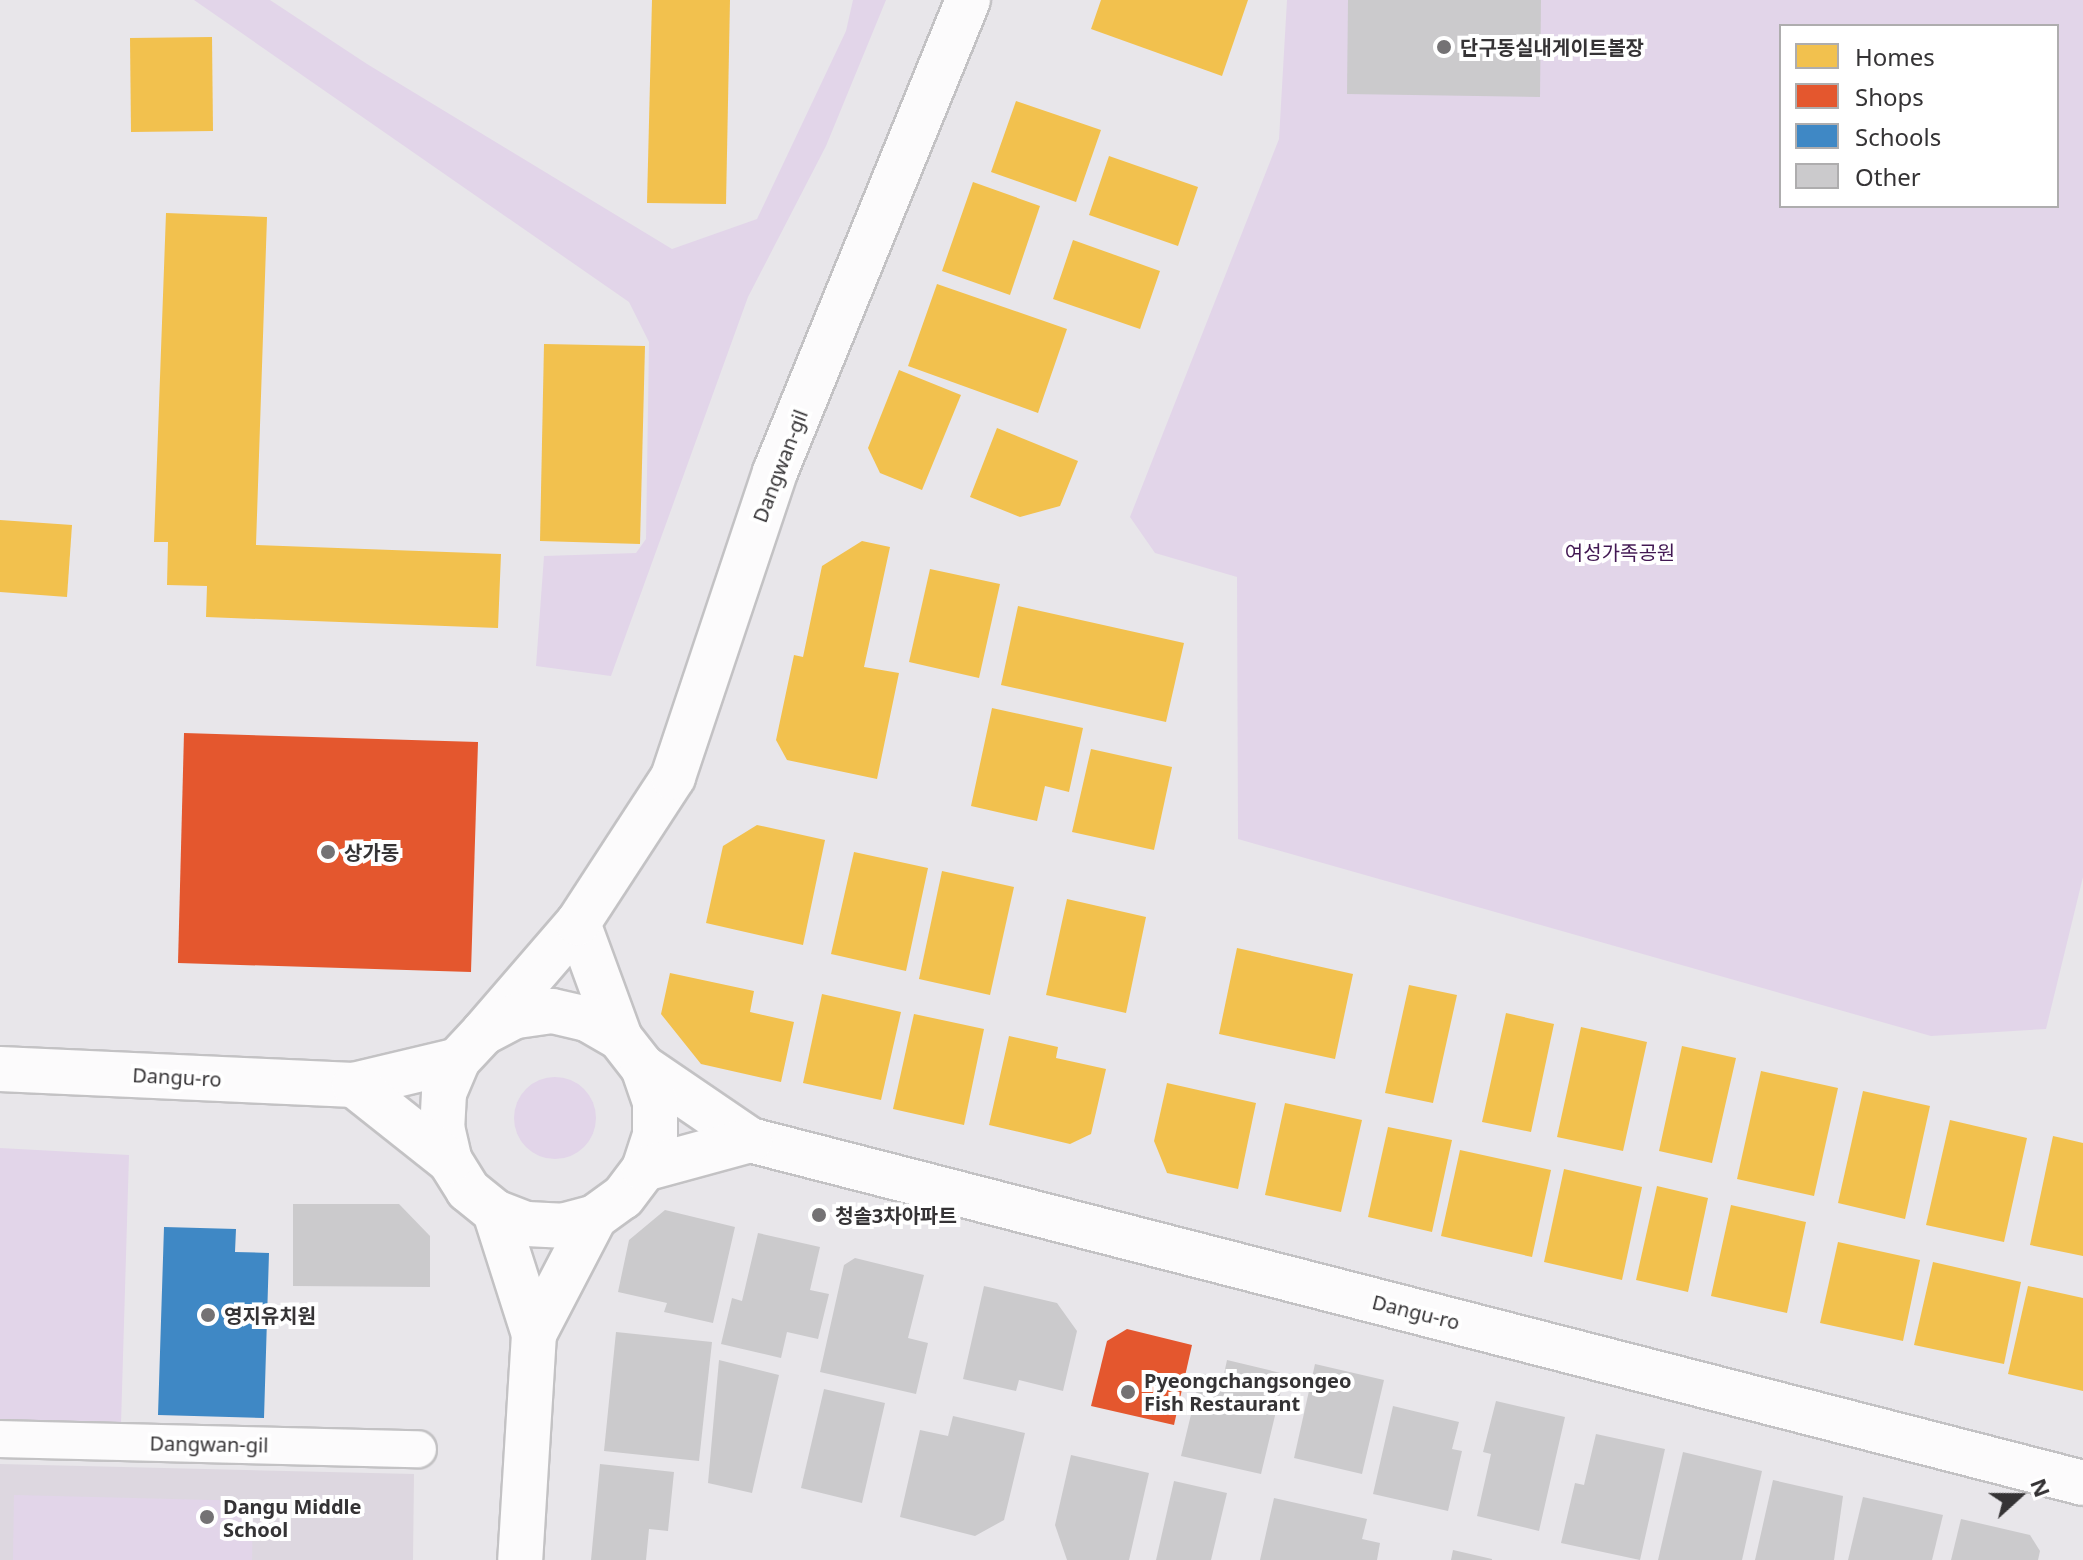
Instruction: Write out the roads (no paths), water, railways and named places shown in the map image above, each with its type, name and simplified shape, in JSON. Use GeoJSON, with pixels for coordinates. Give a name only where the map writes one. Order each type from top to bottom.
{"type":"FeatureCollection","features":[{"type":"Feature","properties":{"kind":"street","name":"Dangwan-gil"},"geometry":{"type":"LineString","coordinates":[[471,1047],[578,923],[673,777],[775,472],[968,0]]}},
{"type":"Feature","properties":{"kind":"street"},"geometry":{"type":"LineString","coordinates":[[578,923],[631,1052],[655,1102],[655,1136],[644,1169],[623,1197],[595,1217],[562,1226],[527,1224],[495,1212],[468,1190],[450,1161],[442,1127],[444,1093],[471,1047],[515,1016],[552,1011],[587,1019],[631,1052],[750,1140]]}},
{"type":"Feature","properties":{"kind":"street","name":"Dangu-ro"},"geometry":{"type":"LineString","coordinates":[[0,1069],[354,1085],[471,1047]]}},
{"type":"Feature","properties":{"kind":"street"},"geometry":{"type":"LineString","coordinates":[[354,1085],[450,1161]]}},
{"type":"Feature","properties":{"kind":"street"},"geometry":{"type":"LineString","coordinates":[[644,1169],[750,1140]]}},
{"type":"Feature","properties":{"kind":"street","name":"Dangu-ro"},"geometry":{"type":"LineString","coordinates":[[750,1140],[2083,1483]]}},
{"type":"Feature","properties":{"kind":"street"},"geometry":{"type":"LineString","coordinates":[[495,1212],[534,1334],[520,1560]]}},
{"type":"Feature","properties":{"kind":"street"},"geometry":{"type":"LineString","coordinates":[[534,1334],[595,1217]]}},
{"type":"Feature","properties":{"kind":"street","name":"Dangwan-gil"},"geometry":{"type":"LineString","coordinates":[[0,1439],[418,1449]]}},
{"type":"Feature","properties":{"kind":"place","name":"단구동실내게이트볼장"},"geometry":{"type":"Point","coordinates":[1444,47]}},
{"type":"Feature","properties":{"kind":"place","name":"상가동"},"geometry":{"type":"Point","coordinates":[328,852]}},
{"type":"Feature","properties":{"kind":"place","name":"청솔3차아파트"},"geometry":{"type":"Point","coordinates":[819,1215]}},
{"type":"Feature","properties":{"kind":"place","name":"영지유치원"},"geometry":{"type":"Point","coordinates":[208,1315]}},
{"type":"Feature","properties":{"kind":"place","name":"Pyeongchangsongeo Fish Restaurant"},"geometry":{"type":"Point","coordinates":[1128,1392]}},
{"type":"Feature","properties":{"kind":"place","name":"Dangu Middle School"},"geometry":{"type":"Point","coordinates":[207,1517]}},
{"type":"Feature","properties":{"kind":"park label","name":"여성가족공원"},"geometry":{"type":"Point","coordinates":[1620,552]}}]}
